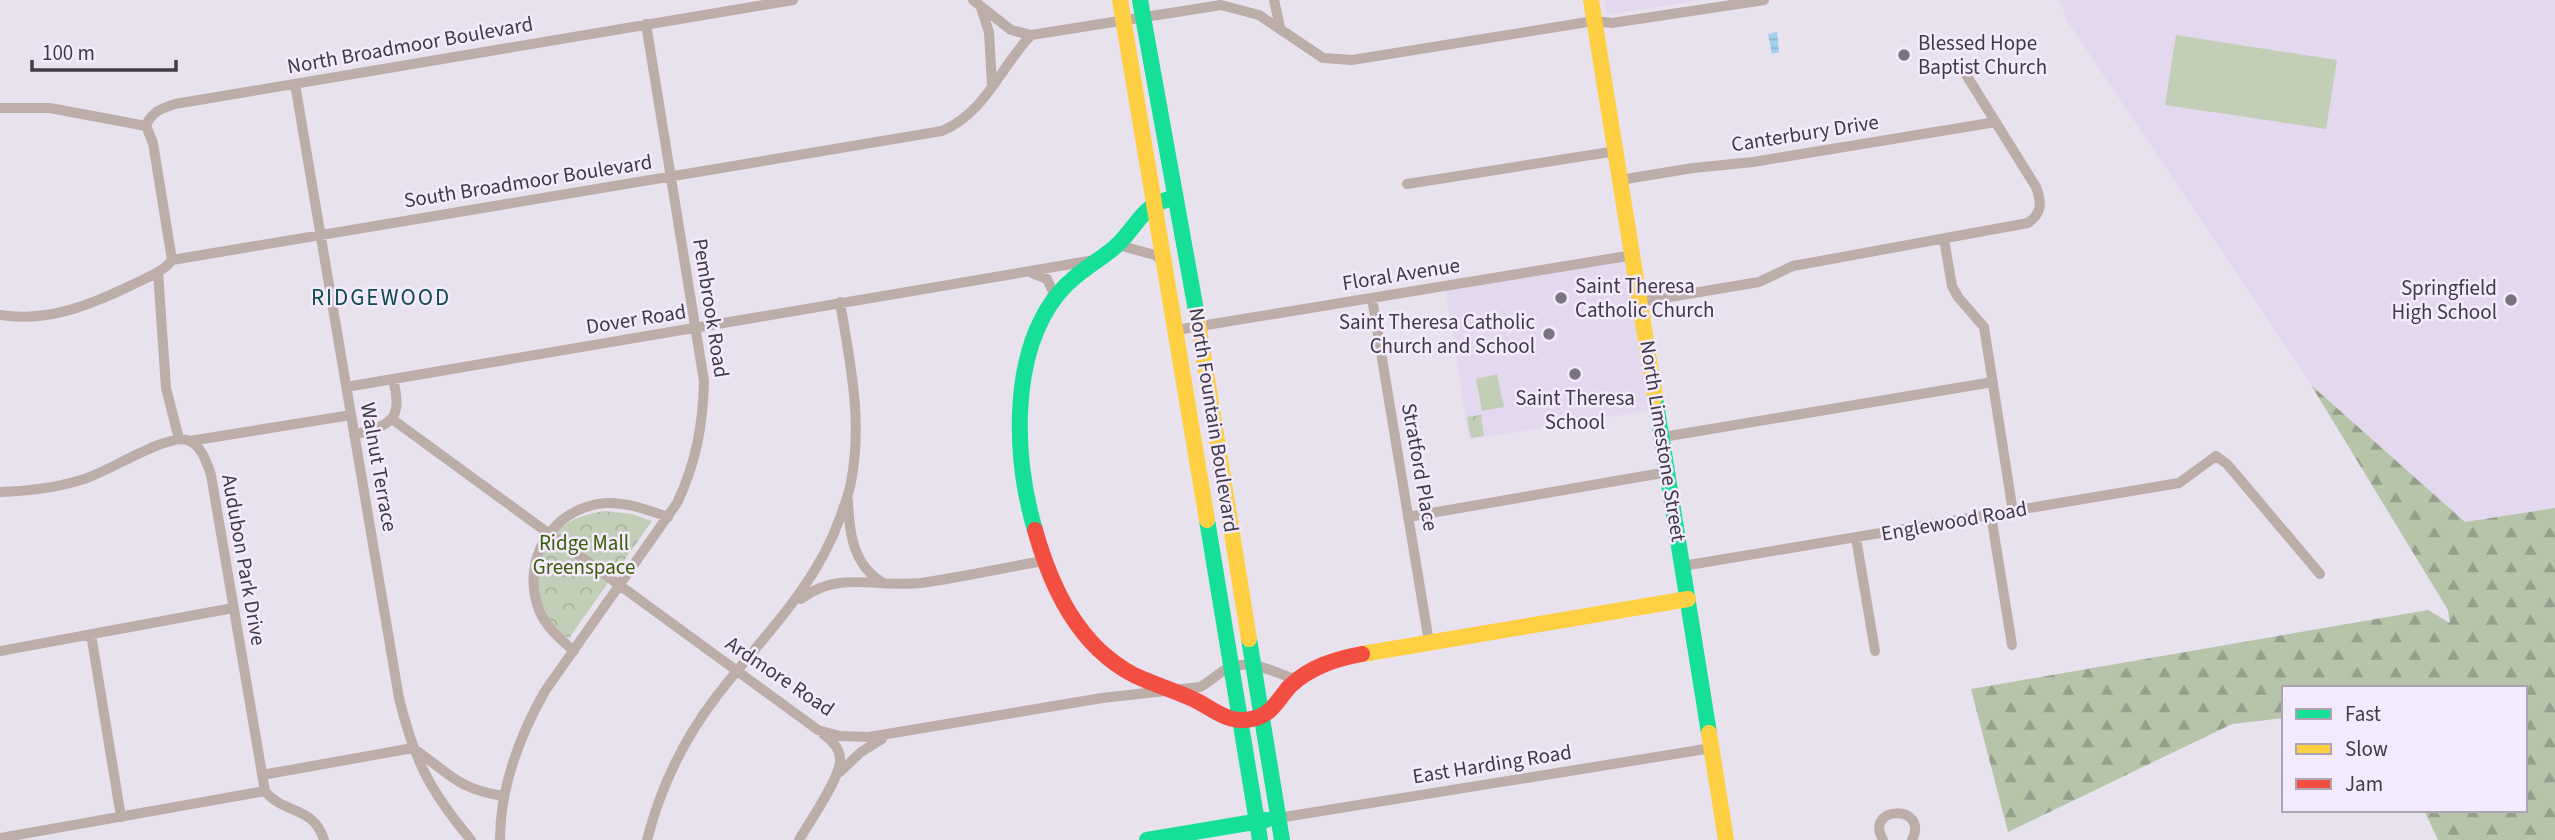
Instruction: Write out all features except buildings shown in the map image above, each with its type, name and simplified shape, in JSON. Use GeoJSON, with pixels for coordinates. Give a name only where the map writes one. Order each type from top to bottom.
{"type":"FeatureCollection","features":[{"type":"Feature","properties":{"kind":"street","name":"North Broadmoor Boulevard"},"geometry":{"type":"LineString","coordinates":[[146,126],[152,115],[165,107],[793,0]]}},
{"type":"Feature","properties":{"kind":"street","name":"North Fountain Boulevard"},"geometry":{"type":"LineString","coordinates":[[1120,0],[1260,840]]}},
{"type":"Feature","properties":{"kind":"street","name":"North Fountain Boulevard"},"geometry":{"type":"LineString","coordinates":[[1140,0],[1199,326],[1282,840]]}},
{"type":"Feature","properties":{"kind":"street"},"geometry":{"type":"LineString","coordinates":[[1274,0],[1280,27]]}},
{"type":"Feature","properties":{"kind":"street","name":"North Limestone Street"},"geometry":{"type":"LineString","coordinates":[[1591,0],[1726,840]]}},
{"type":"Feature","properties":{"kind":"street"},"geometry":{"type":"LineString","coordinates":[[977,4],[1011,30],[1031,35],[1225,3],[1259,15],[1323,58],[1352,60],[1594,21],[1612,23],[1764,0]]}},
{"type":"Feature","properties":{"kind":"street"},"geometry":{"type":"LineString","coordinates":[[977,4],[989,32],[992,84]]}},
{"type":"Feature","properties":{"kind":"street","name":"Pembrook Road"},"geometry":{"type":"LineString","coordinates":[[500,840],[503,796],[532,714],[668,517],[689,479],[701,435],[704,381],[646,24]]}},
{"type":"Feature","properties":{"kind":"street","name":"South Broadmoor Boulevard"},"geometry":{"type":"LineString","coordinates":[[172,260],[942,131],[969,116],[1031,35]]}},
{"type":"Feature","properties":{"kind":"street"},"geometry":{"type":"LineString","coordinates":[[1640,302],[1759,282],[1793,266],[2028,223],[2037,216],[2040,198],[2036,187],[1965,73]]}},
{"type":"Feature","properties":{"kind":"street","name":"Walnut Terrace"},"geometry":{"type":"LineString","coordinates":[[295,84],[399,698],[425,776],[435,795],[471,840]]}},
{"type":"Feature","properties":{"kind":"street"},"geometry":{"type":"LineString","coordinates":[[0,108],[50,108],[146,126],[153,143],[172,260],[158,272],[96,302],[64,312],[29,317],[0,315]]}},
{"type":"Feature","properties":{"kind":"street","name":"Canterbury Drive"},"geometry":{"type":"LineString","coordinates":[[1620,180],[1693,168],[1753,162],[1996,122]]}},
{"type":"Feature","properties":{"kind":"street"},"geometry":{"type":"LineString","coordinates":[[1406,184],[1616,151]]}},
{"type":"Feature","properties":{"kind":"street"},"geometry":{"type":"LineString","coordinates":[[1050,303],[1066,285],[1118,245],[1154,203],[1175,198]]}},
{"type":"Feature","properties":{"kind":"street"},"geometry":{"type":"LineString","coordinates":[[1944,239],[1952,286],[1958,298],[1984,327],[2013,512]]}},
{"type":"Feature","properties":{"kind":"street"},"geometry":{"type":"LineString","coordinates":[[1118,245],[1155,255],[1165,262]]}},
{"type":"Feature","properties":{"kind":"street","name":"Floral Avenue"},"geometry":{"type":"LineString","coordinates":[[1176,330],[1633,255]]}},
{"type":"Feature","properties":{"kind":"street","name":"Dover Road"},"geometry":{"type":"LineString","coordinates":[[346,387],[1098,260]]}},
{"type":"Feature","properties":{"kind":"street","name":"Audubon Park Drive"},"geometry":{"type":"LineString","coordinates":[[158,272],[166,388],[185,440],[202,453],[211,475],[265,791]]}},
{"type":"Feature","properties":{"kind":"street"},"geometry":{"type":"LineString","coordinates":[[1027,272],[1047,279],[1053,292],[1030,353],[1020,417],[1022,470],[1028,506],[1043,561],[1054,586],[1081,631],[1109,662],[1146,682],[1215,708],[1233,721],[1240,721],[1264,717],[1298,680],[1339,658],[1688,599]]}},
{"type":"Feature","properties":{"kind":"street","name":"Stratford Place"},"geometry":{"type":"LineString","coordinates":[[1371,298],[1429,642]]}},
{"type":"Feature","properties":{"kind":"street"},"geometry":{"type":"LineString","coordinates":[[647,840],[658,803],[682,749],[710,706],[793,604],[822,559],[848,495],[854,465],[856,411],[840,302]]}},
{"type":"Feature","properties":{"kind":"street"},"geometry":{"type":"LineString","coordinates":[[354,435],[393,419],[397,410],[393,379]]}},
{"type":"Feature","properties":{"kind":"street"},"geometry":{"type":"LineString","coordinates":[[1662,437],[1993,382]]}},
{"type":"Feature","properties":{"kind":"street"},"geometry":{"type":"LineString","coordinates":[[0,492],[37,490],[83,480],[162,443],[351,415]]}},
{"type":"Feature","properties":{"kind":"street","name":"Ardmore Road"},"geometry":{"type":"LineString","coordinates":[[393,419],[818,730],[856,737],[894,734],[1102,698],[1200,687],[1231,667],[1253,664]]}},
{"type":"Feature","properties":{"kind":"street","name":"Englewood Road"},"geometry":{"type":"LineString","coordinates":[[1683,566],[2179,483],[2216,456],[2227,464],[2320,574]]}},
{"type":"Feature","properties":{"kind":"street"},"geometry":{"type":"LineString","coordinates":[[1408,517],[1668,472]]}},
{"type":"Feature","properties":{"kind":"street"},"geometry":{"type":"LineString","coordinates":[[848,495],[850,530],[859,560],[873,577],[884,583]]}},
{"type":"Feature","properties":{"kind":"street"},"geometry":{"type":"LineString","coordinates":[[573,651],[545,622],[535,596],[535,569],[547,533],[582,508],[608,503],[642,508],[668,517]]}},
{"type":"Feature","properties":{"kind":"street"},"geometry":{"type":"LineString","coordinates":[[1992,515],[2012,645]]}},
{"type":"Feature","properties":{"kind":"street"},"geometry":{"type":"LineString","coordinates":[[1856,538],[1875,651]]}},
{"type":"Feature","properties":{"kind":"street"},"geometry":{"type":"LineString","coordinates":[[793,604],[809,592],[833,583],[923,583],[1043,561]]}},
{"type":"Feature","properties":{"kind":"street"},"geometry":{"type":"LineString","coordinates":[[0,651],[233,608]]}},
{"type":"Feature","properties":{"kind":"street"},"geometry":{"type":"LineString","coordinates":[[91,634],[121,817]]}},
{"type":"Feature","properties":{"kind":"street"},"geometry":{"type":"LineString","coordinates":[[1253,664],[1298,680]]}},
{"type":"Feature","properties":{"kind":"street"},"geometry":{"type":"LineString","coordinates":[[799,840],[836,777],[840,764],[835,743],[818,730]]}},
{"type":"Feature","properties":{"kind":"street"},"geometry":{"type":"LineString","coordinates":[[836,777],[861,752],[894,734]]}},
{"type":"Feature","properties":{"kind":"street"},"geometry":{"type":"LineString","coordinates":[[262,775],[414,748],[458,783],[486,794],[503,796]]}},
{"type":"Feature","properties":{"kind":"street","name":"East Harding Road"},"geometry":{"type":"LineString","coordinates":[[1278,818],[1712,748]]}},
{"type":"Feature","properties":{"kind":"street"},"geometry":{"type":"LineString","coordinates":[[0,838],[265,791],[275,800],[312,819],[324,840]]}},
{"type":"Feature","properties":{"kind":"street"},"geometry":{"type":"LineString","coordinates":[[1883,840],[1879,829],[1884,817],[1903,813],[1913,821],[1915,832],[1912,840]]}},
{"type":"Feature","properties":{"kind":"street"},"geometry":{"type":"LineString","coordinates":[[1147,840],[1213,835],[1278,818]]}},
{"type":"Feature","properties":{"kind":"shaded area"},"geometry":{"type":"Polygon","coordinates":[[[1604,0],[1701,0],[1607,15],[1604,0]]]}},
{"type":"Feature","properties":{"kind":"shaded area"},"geometry":{"type":"Polygon","coordinates":[[[2059,0],[2555,0],[2555,508],[2465,522],[2311,385],[2068,22],[2059,0]]]}},
{"type":"Feature","properties":{"kind":"shaded area","name":"Saint Theresa Catholic Church and School"},"geometry":{"type":"Polygon","coordinates":[[[1633,255],[1658,409],[1469,440],[1445,286],[1633,255]]]}},
{"type":"Feature","properties":{"kind":"green space"},"geometry":{"type":"Polygon","coordinates":[[[2176,35],[2337,60],[2326,129],[2165,105],[2176,35]]]}},
{"type":"Feature","properties":{"kind":"green space"},"geometry":{"type":"Polygon","coordinates":[[[1497,374],[1504,407],[1482,411],[1476,379],[1497,374]]]}},
{"type":"Feature","properties":{"kind":"green space"},"geometry":{"type":"Polygon","coordinates":[[[2311,385],[2465,522],[2555,508],[2555,840],[2438,840],[2425,812],[2527,812],[2527,686],[2282,686],[2282,718],[2232,724],[2008,832],[1971,689],[2428,610],[2450,623],[2448,610],[2311,385]]]}},
{"type":"Feature","properties":{"kind":"green space"},"geometry":{"type":"Polygon","coordinates":[[[1481,415],[1484,436],[1471,438],[1467,417],[1481,415]]]}},
{"type":"Feature","properties":{"kind":"green space","name":"Ridge Mall Greenspace"},"geometry":{"type":"Polygon","coordinates":[[[604,511],[632,514],[652,521],[569,638],[556,629],[541,602],[538,586],[542,554],[549,540],[564,525],[580,517],[604,511]]]}},
{"type":"Feature","properties":{"kind":"water"},"geometry":{"type":"Polygon","coordinates":[[[1777,32],[1779,52],[1772,54],[1768,34],[1777,32]]]}},
{"type":"Feature","properties":{"kind":"traffic: fast"},"geometry":{"type":"LineString","coordinates":[[1140,0],[1197,316]]}},
{"type":"Feature","properties":{"kind":"traffic: fast"},"geometry":{"type":"LineString","coordinates":[[1035,530],[1023,472],[1020,408],[1031,347],[1042,319],[1064,287],[1115,247],[1147,210],[1175,198]]}},
{"type":"Feature","properties":{"kind":"traffic: fast"},"geometry":{"type":"LineString","coordinates":[[1655,397],[1709,733]]}},
{"type":"Feature","properties":{"kind":"traffic: fast"},"geometry":{"type":"LineString","coordinates":[[1207,520],[1260,840]]}},
{"type":"Feature","properties":{"kind":"traffic: fast"},"geometry":{"type":"LineString","coordinates":[[1249,639],[1282,840]]}},
{"type":"Feature","properties":{"kind":"traffic: fast"},"geometry":{"type":"LineString","coordinates":[[1147,840],[1266,820]]}},
{"type":"Feature","properties":{"kind":"traffic: slow"},"geometry":{"type":"LineString","coordinates":[[1120,0],[1207,520]]}},
{"type":"Feature","properties":{"kind":"traffic: slow"},"geometry":{"type":"LineString","coordinates":[[1591,0],[1655,397]]}},
{"type":"Feature","properties":{"kind":"traffic: slow"},"geometry":{"type":"LineString","coordinates":[[1197,316],[1249,639]]}},
{"type":"Feature","properties":{"kind":"traffic: slow"},"geometry":{"type":"LineString","coordinates":[[1362,654],[1688,599]]}},
{"type":"Feature","properties":{"kind":"traffic: slow"},"geometry":{"type":"LineString","coordinates":[[1709,733],[1726,840]]}},
{"type":"Feature","properties":{"kind":"traffic: jam"},"geometry":{"type":"LineString","coordinates":[[1035,530],[1049,573],[1059,593],[1082,631],[1097,648],[1134,675],[1193,699],[1230,718],[1246,720],[1262,716],[1290,686],[1314,669],[1362,654]]}},
{"type":"Feature","properties":{"kind":"place","name":"Blessed Hope Baptist Church"},"geometry":{"type":"Point","coordinates":[1904,55]}},
{"type":"Feature","properties":{"kind":"place","name":"Saint Theresa Catholic Church"},"geometry":{"type":"Point","coordinates":[1561,298]}},
{"type":"Feature","properties":{"kind":"place","name":"Springfield High School"},"geometry":{"type":"Point","coordinates":[2511,300]}},
{"type":"Feature","properties":{"kind":"place","name":"Saint Theresa Catholic Church and School"},"geometry":{"type":"Point","coordinates":[1549,334]}},
{"type":"Feature","properties":{"kind":"place","name":"Saint Theresa School"},"geometry":{"type":"Point","coordinates":[1575,374]}},
{"type":"Feature","properties":{"kind":"district","name":"RIDGEWOOD"},"geometry":{"type":"Point","coordinates":[381,297]}}]}
